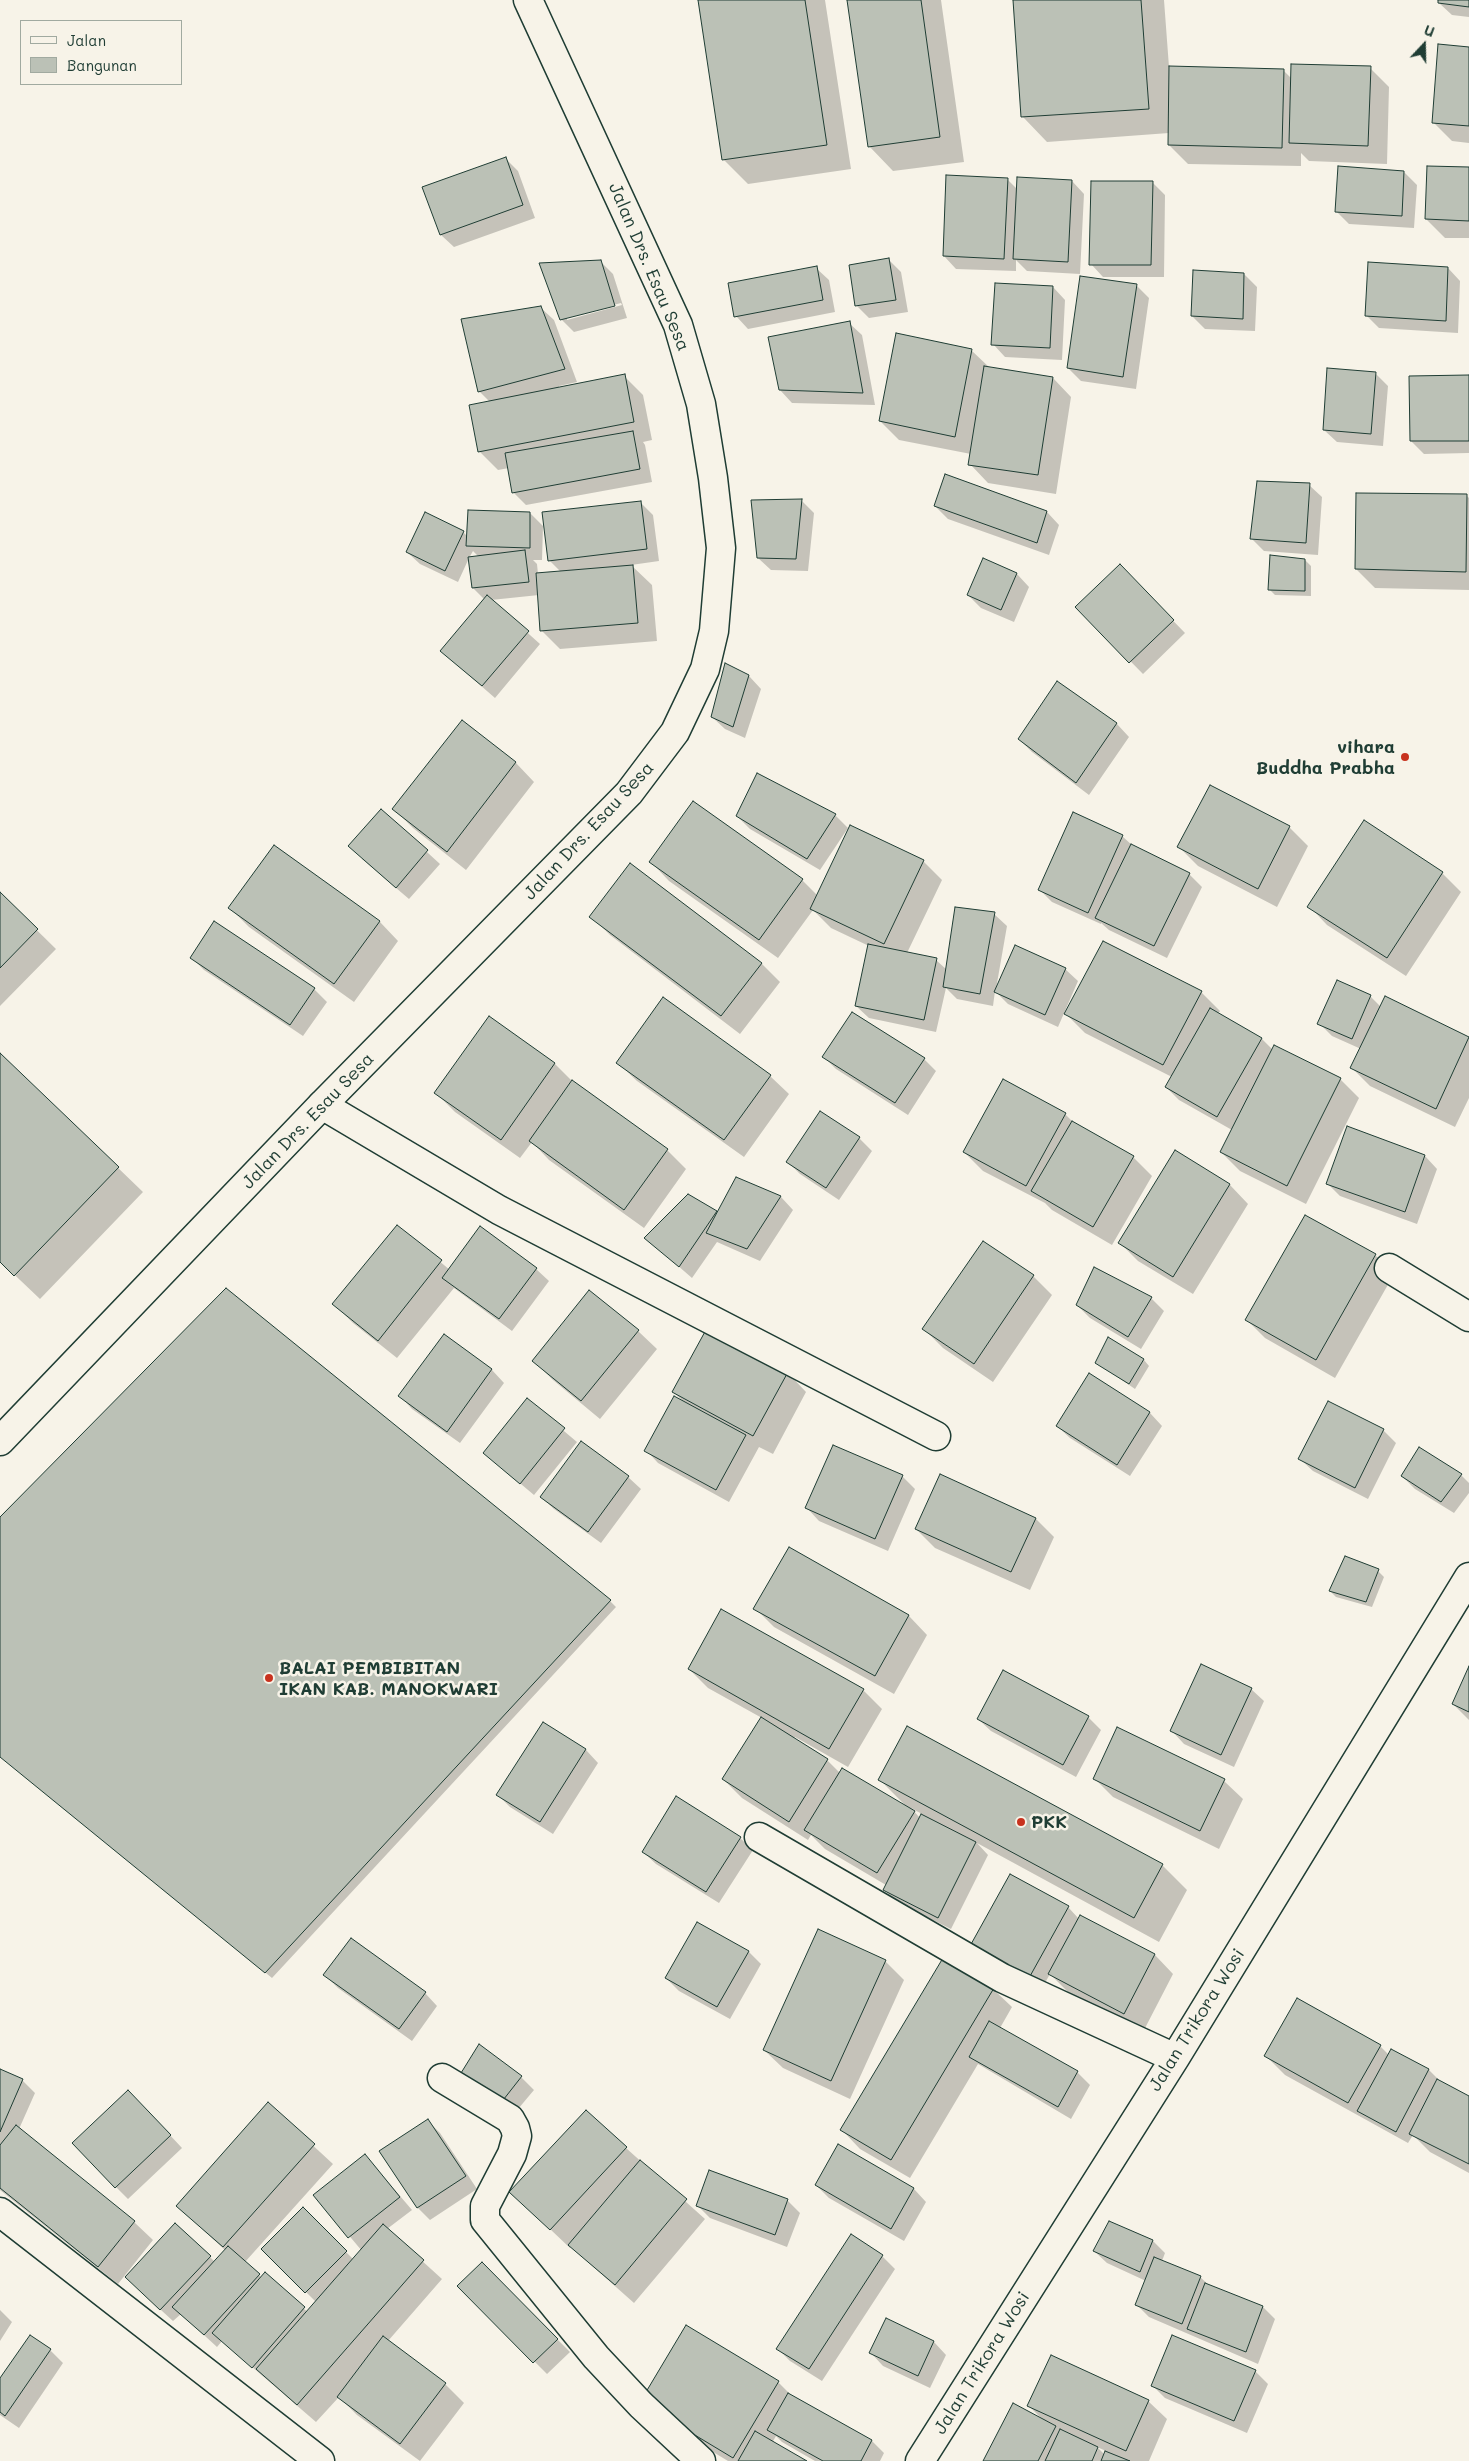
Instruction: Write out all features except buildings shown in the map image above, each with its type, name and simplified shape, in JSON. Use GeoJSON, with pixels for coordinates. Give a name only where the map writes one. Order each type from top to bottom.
{"type":"FeatureCollection","features":[{"type":"Feature","properties":{"kind":"main road","name":"Jalan Drs. Esau Sesa"},"geometry":{"type":"LineString","coordinates":[[0,1441],[322,1105],[506,920],[640,780],[675,732],[691,702],[705,668],[714,631],[721,548],[713,478],[701,404],[678,325],[528,0]]}},
{"type":"Feature","properties":{"kind":"main road"},"geometry":{"type":"LineString","coordinates":[[322,1105],[499,1210],[936,1436]]}},
{"type":"Feature","properties":{"kind":"main road"},"geometry":{"type":"LineString","coordinates":[[1389,1268],[1469,1317]]}},
{"type":"Feature","properties":{"kind":"main road","name":"Jalan Trikora Wosi"},"geometry":{"type":"LineString","coordinates":[[920,2461],[1175,2058],[1469,1577]]}},
{"type":"Feature","properties":{"kind":"main road"},"geometry":{"type":"LineString","coordinates":[[759,1837],[1002,1978],[1175,2058]]}},
{"type":"Feature","properties":{"kind":"main road"},"geometry":{"type":"LineString","coordinates":[[442,2078],[510,2119],[517,2136],[512,2154],[484,2206],[485,2220],[596,2357],[640,2404],[701,2461]]}},
{"type":"Feature","properties":{"kind":"main road"},"geometry":{"type":"LineString","coordinates":[[0,2212],[320,2461]]}},
{"type":"Feature","properties":{"kind":"place","name":"vihara Buddha Prabha"},"geometry":{"type":"Point","coordinates":[1405,757]}},
{"type":"Feature","properties":{"kind":"place","name":"BALAI PEMBIBITAN IKAN KAB. MANOKWARI"},"geometry":{"type":"Point","coordinates":[269,1678]}},
{"type":"Feature","properties":{"kind":"place","name":"PKK"},"geometry":{"type":"Point","coordinates":[1021,1822]}}]}
